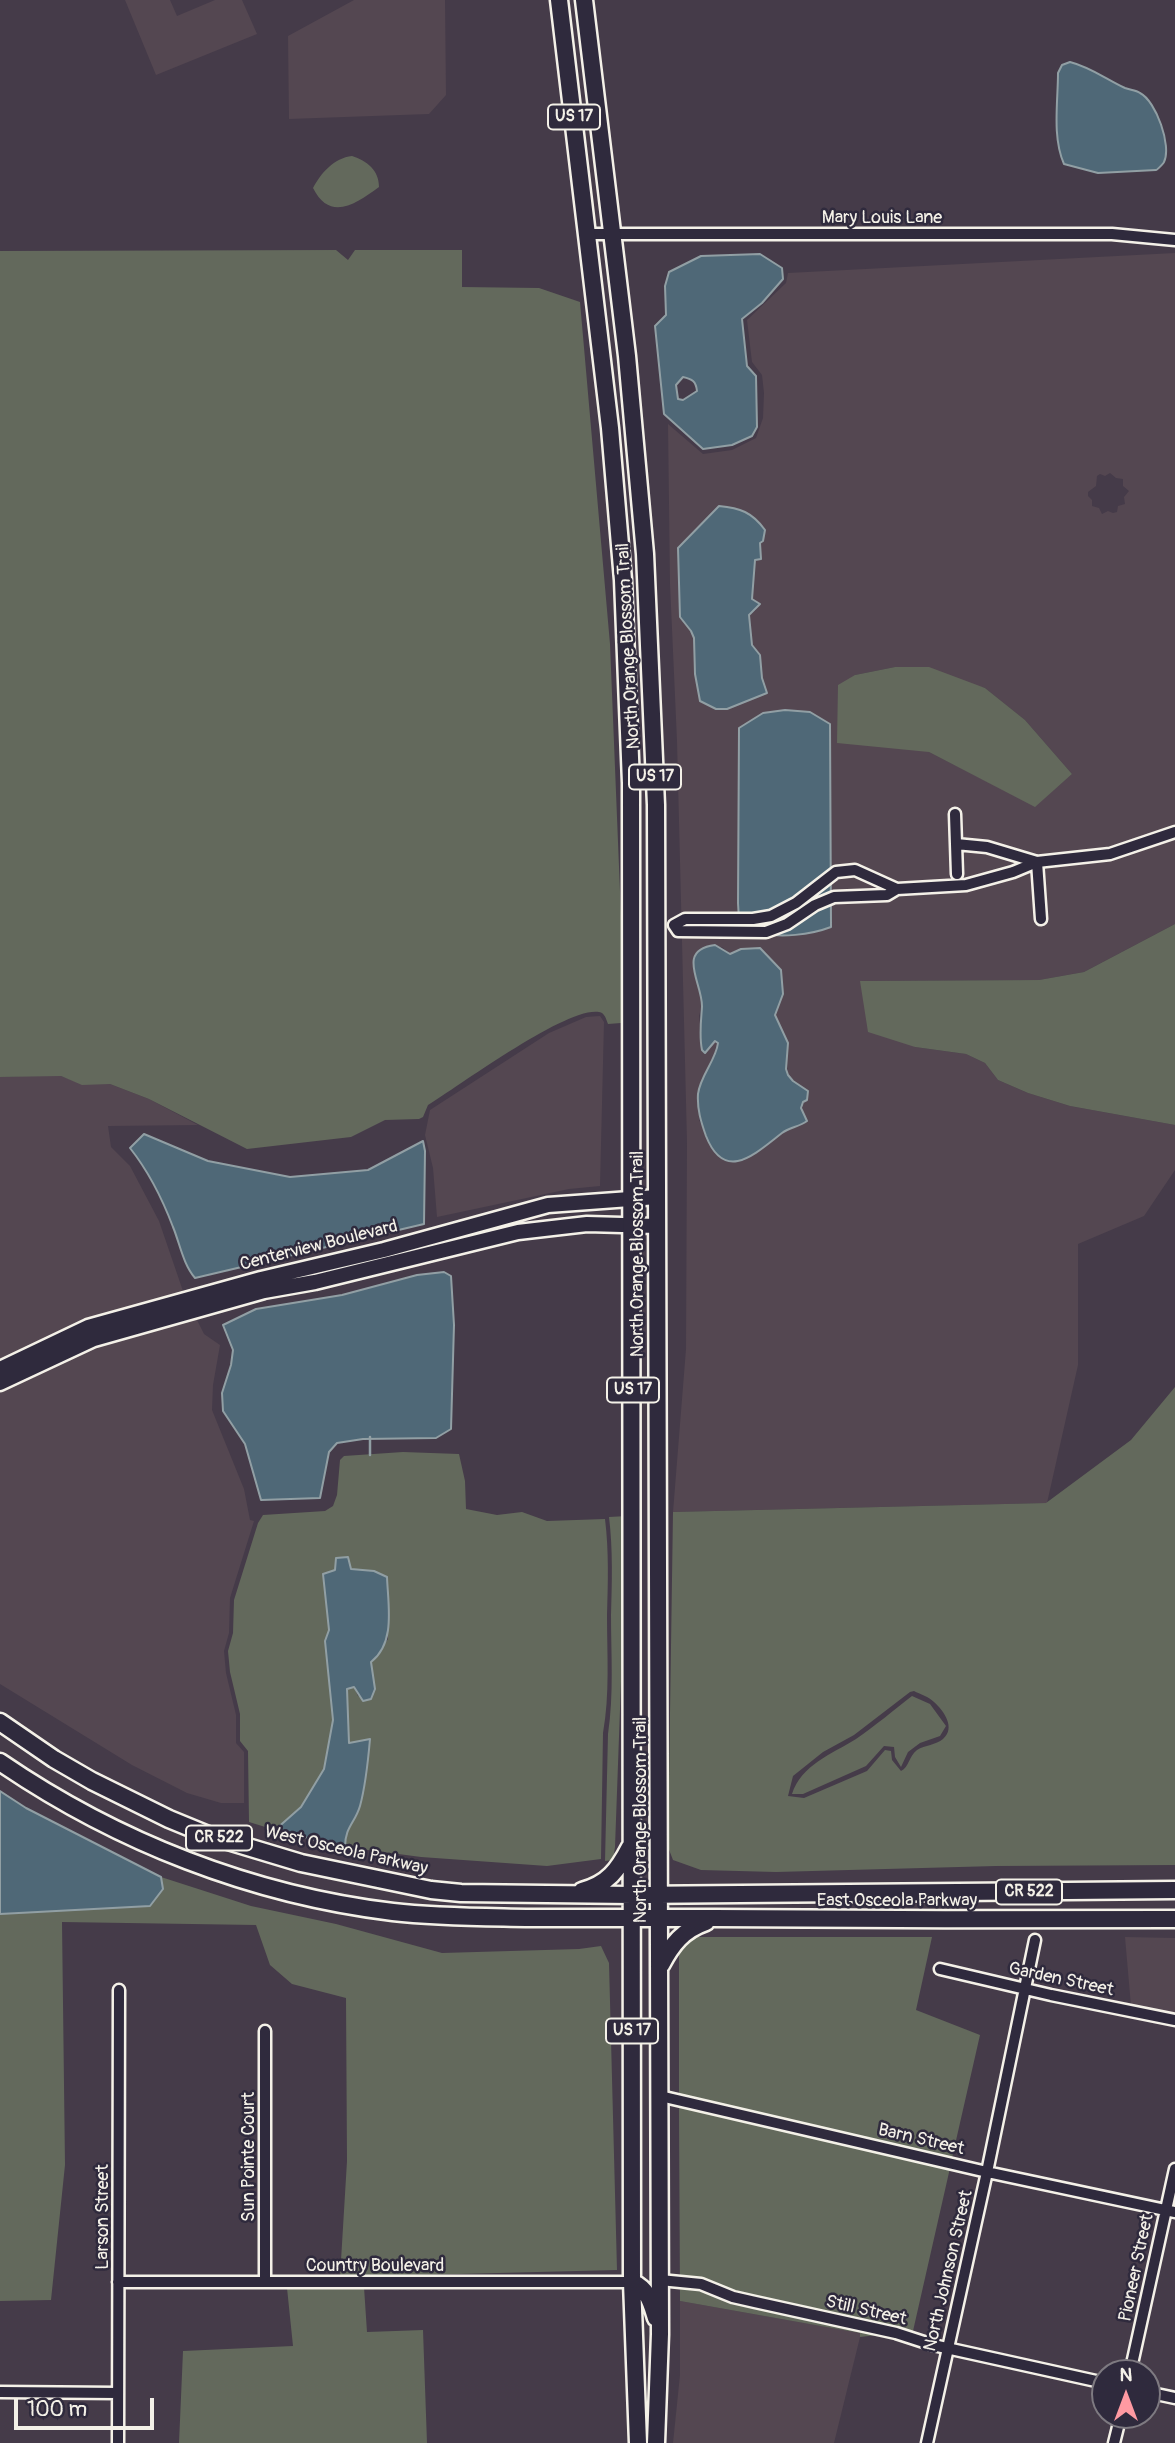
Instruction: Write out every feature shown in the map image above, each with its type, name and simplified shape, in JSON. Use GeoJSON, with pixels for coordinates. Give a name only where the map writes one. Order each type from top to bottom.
{"type":"FeatureCollection","features":[{"type":"Feature","properties":{"kind":"main road","name":"US 17"},"geometry":{"type":"LineString","coordinates":[[559,0],[588,234]]}},
{"type":"Feature","properties":{"kind":"main road","name":"US 17"},"geometry":{"type":"LineString","coordinates":[[584,0],[611,234]]}},
{"type":"Feature","properties":{"kind":"main road","name":"North Orange Blossom Trail"},"geometry":{"type":"LineString","coordinates":[[588,234],[610,428],[628,681],[633,1200],[632,2282],[638,2443]]}},
{"type":"Feature","properties":{"kind":"main road","name":"North Orange Blossom Trail"},"geometry":{"type":"LineString","coordinates":[[611,234],[628,356],[645,554],[655,778],[660,1894],[660,2334],[656,2443]]}},
{"type":"Feature","properties":{"kind":"main road"},"geometry":{"type":"LineString","coordinates":[[610,428],[625,469],[639,484]]}},
{"type":"Feature","properties":{"kind":"main road"},"geometry":{"type":"LineString","coordinates":[[615,492],[624,491],[630,500],[645,554]]}},
{"type":"Feature","properties":{"kind":"main road"},"geometry":{"type":"LineString","coordinates":[[632,882],[641,906],[657,918]]}},
{"type":"Feature","properties":{"kind":"main road","name":"West Osceola Parkway"},"geometry":{"type":"LineString","coordinates":[[0,1722],[54,1759],[126,1799],[198,1831],[253,1850],[344,1874],[431,1890],[632,1895]]}},
{"type":"Feature","properties":{"kind":"main road","name":"CR 522"},"geometry":{"type":"LineString","coordinates":[[0,1762],[34,1786],[125,1835],[207,1869],[303,1896],[393,1912],[446,1917],[660,1919]]}},
{"type":"Feature","properties":{"kind":"main road"},"geometry":{"type":"LineString","coordinates":[[570,1894],[597,1887],[612,1877],[632,1843]]}},
{"type":"Feature","properties":{"kind":"main road","name":"East Osceola Parkway"},"geometry":{"type":"LineString","coordinates":[[660,1894],[1175,1890]]}},
{"type":"Feature","properties":{"kind":"main road","name":"CR 522"},"geometry":{"type":"LineString","coordinates":[[632,1895],[660,1894]]}},
{"type":"Feature","properties":{"kind":"main road"},"geometry":{"type":"LineString","coordinates":[[660,1967],[681,1935],[692,1927],[715,1918]]}},
{"type":"Feature","properties":{"kind":"main road","name":"East Osceola Parkway"},"geometry":{"type":"LineString","coordinates":[[660,1919],[1175,1919]]}},
{"type":"Feature","properties":{"kind":"main road"},"geometry":{"type":"LineString","coordinates":[[632,2282],[642,2286],[649,2295],[660,2334]]}},
{"type":"Feature","properties":{"kind":"street","name":"Mary Louis Lane"},"geometry":{"type":"LineString","coordinates":[[588,234],[1112,234],[1175,240]]}},
{"type":"Feature","properties":{"kind":"street"},"geometry":{"type":"LineString","coordinates":[[955,814],[957,874]]}},
{"type":"Feature","properties":{"kind":"street"},"geometry":{"type":"LineString","coordinates":[[897,889],[887,895],[830,899],[815,905],[787,924],[766,932],[678,931],[674,925],[685,919],[753,919],[771,916],[796,903],[836,872],[855,870],[897,889],[966,885],[1013,873],[1037,862],[1110,854],[1175,832]]}},
{"type":"Feature","properties":{"kind":"street"},"geometry":{"type":"LineString","coordinates":[[956,844],[987,846],[1037,862]]}},
{"type":"Feature","properties":{"kind":"street"},"geometry":{"type":"LineString","coordinates":[[1037,862],[1041,919]]}},
{"type":"Feature","properties":{"kind":"street"},"geometry":{"type":"LineString","coordinates":[[859,896],[866,889],[864,875]]}},
{"type":"Feature","properties":{"kind":"street"},"geometry":{"type":"LineString","coordinates":[[822,885],[822,895],[830,899]]}},
{"type":"Feature","properties":{"kind":"street","name":"Centerview Boulevard"},"geometry":{"type":"LineString","coordinates":[[0,1369],[75,1339],[114,1333],[264,1291],[315,1282],[469,1235],[548,1205],[657,1197]]}},
{"type":"Feature","properties":{"kind":"street","name":"Centerview Boulevard"},"geometry":{"type":"LineString","coordinates":[[469,1235],[567,1225],[657,1226]]}},
{"type":"Feature","properties":{"kind":"street","name":"Centerview Boulevard"},"geometry":{"type":"LineString","coordinates":[[0,1383],[75,1339]]}},
{"type":"Feature","properties":{"kind":"street","name":"North Johnson Street"},"geometry":{"type":"LineString","coordinates":[[927,2443],[1035,1940]]}},
{"type":"Feature","properties":{"kind":"street","name":"Garden Street"},"geometry":{"type":"LineString","coordinates":[[940,1969],[1051,1996],[1175,2020]]}},
{"type":"Feature","properties":{"kind":"street","name":"Larson Street"},"geometry":{"type":"LineString","coordinates":[[118,2443],[119,1990]]}},
{"type":"Feature","properties":{"kind":"street","name":"Sun Pointe Court"},"geometry":{"type":"LineString","coordinates":[[265,2031],[265,2282]]}},
{"type":"Feature","properties":{"kind":"street","name":"Barn Street"},"geometry":{"type":"LineString","coordinates":[[660,2096],[987,2172],[1170,2211]]}},
{"type":"Feature","properties":{"kind":"street","name":"Pioneer Street"},"geometry":{"type":"LineString","coordinates":[[1133,2359],[1170,2211],[1175,2169]]}},
{"type":"Feature","properties":{"kind":"street","name":"Still Street"},"geometry":{"type":"LineString","coordinates":[[660,2280],[701,2284],[744,2300],[1091,2380]]}},
{"type":"Feature","properties":{"kind":"street","name":"Country Boulevard"},"geometry":{"type":"LineString","coordinates":[[118,2282],[632,2282]]}},
{"type":"Feature","properties":{"kind":"street"},"geometry":{"type":"LineString","coordinates":[[0,2392],[118,2393]]}},
{"type":"Feature","properties":{"kind":"shaded area"},"geometry":{"type":"Polygon","coordinates":[[[125,0],[170,0],[177,16],[215,0],[242,0],[257,34],[156,75],[125,0]]]}},
{"type":"Feature","properties":{"kind":"shaded area"},"geometry":{"type":"Polygon","coordinates":[[[354,0],[445,0],[446,95],[429,114],[289,119],[288,36],[354,0]]]}},
{"type":"Feature","properties":{"kind":"shaded area"},"geometry":{"type":"Polygon","coordinates":[[[1175,253],[1175,924],[1084,972],[1039,980],[861,981],[915,1047],[966,1054],[985,1063],[998,1080],[1070,1106],[1175,1125],[1175,1170],[1144,1216],[1078,1244],[1078,1365],[1047,1503],[673,1512],[686,1349],[687,1142],[677,741],[670,584],[668,424],[703,454],[732,450],[756,438],[763,418],[764,393],[762,375],[752,362],[747,320],[786,283],[788,273],[1175,253]],[[1110,473],[1097,476],[1096,486],[1088,492],[1092,506],[1099,508],[1102,514],[1108,511],[1117,512],[1118,506],[1125,504],[1124,497],[1129,491],[1123,486],[1123,479],[1110,473]],[[698,529],[678,548],[680,617],[694,638],[695,674],[727,709],[766,693],[760,655],[752,645],[749,615],[756,610],[752,599],[752,581],[755,560],[761,559],[760,543],[698,529]],[[895,667],[855,675],[929,752],[1035,806],[1072,774],[1025,720],[985,688],[895,667]],[[739,728],[739,920],[756,932],[788,935],[817,932],[739,728]],[[722,947],[693,963],[702,1005],[699,1016],[701,1046],[706,1053],[715,1041],[718,1042],[699,1120],[703,1128],[743,1161],[789,1128],[803,1124],[802,1087],[788,1075],[784,1032],[776,1023],[775,1015],[783,994],[741,949],[730,954],[722,947]]]}},
{"type":"Feature","properties":{"kind":"shaded area"},"geometry":{"type":"Polygon","coordinates":[[[600,1016],[604,1022],[600,1186],[569,1189],[437,1217],[433,1168],[425,1135],[430,1110],[549,1033],[586,1017],[600,1016]]]}},
{"type":"Feature","properties":{"kind":"shaded area"},"geometry":{"type":"Polygon","coordinates":[[[61,1076],[82,1084],[110,1084],[149,1099],[198,1125],[108,1126],[111,1147],[130,1166],[159,1221],[184,1294],[73,1326],[0,1363],[0,1077],[61,1076]]]}},
{"type":"Feature","properties":{"kind":"shaded area"},"geometry":{"type":"Polygon","coordinates":[[[195,1316],[204,1334],[220,1345],[212,1410],[244,1489],[250,1520],[254,1521],[230,1598],[229,1633],[224,1651],[236,1715],[236,1743],[244,1752],[244,1803],[221,1803],[187,1793],[132,1765],[0,1684],[0,1389],[80,1350],[195,1316]]]}},
{"type":"Feature","properties":{"kind":"shaded area"},"geometry":{"type":"Polygon","coordinates":[[[1125,1937],[1175,1938],[1175,2014],[1131,2006],[1125,1937]]]}},
{"type":"Feature","properties":{"kind":"shaded area"},"geometry":{"type":"Polygon","coordinates":[[[680,2301],[861,2333],[834,2443],[673,2443],[680,2375],[680,2301]]]}},
{"type":"Feature","properties":{"kind":"green space"},"geometry":{"type":"Polygon","coordinates":[[[352,156],[371,167],[377,176],[379,187],[344,207],[327,205],[313,188],[329,167],[345,157],[352,156]]]}},
{"type":"Feature","properties":{"kind":"green space"},"geometry":{"type":"Polygon","coordinates":[[[336,250],[348,260],[355,250],[462,250],[462,287],[539,288],[580,302],[610,644],[621,916],[621,1023],[608,1024],[604,1015],[599,1012],[584,1013],[563,1021],[513,1049],[428,1105],[423,1117],[419,1119],[385,1120],[351,1137],[247,1149],[149,1099],[110,1084],[82,1085],[61,1076],[0,1077],[0,251],[336,250]]]}},
{"type":"Feature","properties":{"kind":"green space"},"geometry":{"type":"Polygon","coordinates":[[[895,667],[929,667],[985,688],[1025,720],[1072,774],[1035,807],[929,752],[837,743],[838,685],[855,675],[895,667]]]}},
{"type":"Feature","properties":{"kind":"green space"},"geometry":{"type":"Polygon","coordinates":[[[1175,924],[1175,1125],[1070,1106],[998,1080],[985,1063],[966,1054],[915,1047],[868,1032],[860,981],[1039,980],[1084,972],[1175,924]]]}},
{"type":"Feature","properties":{"kind":"green space"},"geometry":{"type":"Polygon","coordinates":[[[1175,1387],[1175,1865],[996,1866],[776,1872],[701,1870],[673,1860],[668,1847],[673,1512],[1046,1503],[1131,1440],[1175,1387]],[[914,1691],[854,1735],[823,1752],[793,1776],[788,1796],[804,1798],[867,1771],[885,1750],[891,1751],[892,1760],[901,1771],[917,1750],[943,1739],[947,1735],[949,1725],[945,1715],[932,1700],[914,1691]]]}},
{"type":"Feature","properties":{"kind":"green space"},"geometry":{"type":"Polygon","coordinates":[[[403,1452],[459,1454],[465,1481],[466,1509],[497,1515],[522,1512],[547,1521],[605,1519],[608,1674],[603,1733],[601,1859],[547,1866],[421,1857],[345,1847],[345,1833],[359,1810],[370,1740],[349,1743],[346,1689],[354,1687],[358,1696],[371,1699],[375,1689],[371,1662],[388,1639],[387,1577],[374,1571],[351,1570],[348,1557],[335,1570],[329,1630],[325,1641],[333,1720],[324,1769],[301,1807],[275,1830],[249,1822],[248,1751],[240,1741],[240,1714],[228,1651],[233,1633],[234,1600],[258,1523],[263,1515],[325,1511],[333,1506],[337,1495],[340,1460],[344,1456],[403,1452]]]}},
{"type":"Feature","properties":{"kind":"green space"},"geometry":{"type":"Polygon","coordinates":[[[627,1516],[615,1847],[613,1860],[605,1861],[608,1734],[612,1689],[612,1566],[609,1517],[627,1516]]]}},
{"type":"Feature","properties":{"kind":"green space"},"geometry":{"type":"Polygon","coordinates":[[[912,1696],[930,1704],[946,1726],[940,1736],[920,1743],[908,1752],[901,1767],[895,1757],[894,1747],[884,1746],[866,1766],[803,1794],[792,1794],[802,1775],[810,1768],[856,1739],[912,1696]]]}},
{"type":"Feature","properties":{"kind":"green space"},"geometry":{"type":"Polygon","coordinates":[[[161,1877],[251,1906],[336,1924],[442,1953],[601,1946],[609,1963],[617,2270],[340,2277],[347,2161],[346,1998],[292,1984],[270,1965],[256,1925],[62,1922],[65,2165],[51,2300],[0,2301],[0,1914],[150,1906],[163,1889],[161,1877]]]}},
{"type":"Feature","properties":{"kind":"green space"},"geometry":{"type":"Polygon","coordinates":[[[932,1937],[916,2010],[980,2035],[952,2158],[679,2094],[679,1945],[685,1938],[932,1937]]]}},
{"type":"Feature","properties":{"kind":"green space"},"geometry":{"type":"Polygon","coordinates":[[[679,2106],[950,2168],[913,2331],[860,2337],[860,2333],[680,2301],[679,2106]]]}},
{"type":"Feature","properties":{"kind":"green space"},"geometry":{"type":"Polygon","coordinates":[[[364,2287],[367,2332],[423,2330],[427,2443],[179,2443],[183,2351],[293,2346],[287,2288],[364,2287]]]}},
{"type":"Feature","properties":{"kind":"water"},"geometry":{"type":"Polygon","coordinates":[[[1070,62],[1138,92],[1152,105],[1161,124],[1166,146],[1164,162],[1158,169],[1098,173],[1064,164],[1057,131],[1058,73],[1062,65],[1070,62]]]}},
{"type":"Feature","properties":{"kind":"water"},"geometry":{"type":"Polygon","coordinates":[[[760,254],[782,268],[783,279],[762,303],[742,319],[747,366],[756,376],[757,427],[752,436],[732,445],[703,449],[664,414],[655,326],[666,315],[665,286],[669,272],[701,256],[760,254]],[[683,377],[676,385],[678,399],[683,400],[697,391],[695,383],[683,377]]]}},
{"type":"Feature","properties":{"kind":"water"},"geometry":{"type":"Polygon","coordinates":[[[719,506],[745,512],[765,530],[760,543],[761,559],[755,560],[752,599],[760,604],[749,615],[752,645],[760,655],[762,678],[767,693],[727,709],[716,709],[700,701],[695,674],[694,638],[680,617],[678,548],[719,506]]]}},
{"type":"Feature","properties":{"kind":"water"},"geometry":{"type":"Polygon","coordinates":[[[785,710],[810,712],[830,724],[831,927],[805,934],[776,935],[758,933],[739,920],[739,728],[763,713],[785,710]]]}},
{"type":"Feature","properties":{"kind":"water"},"geometry":{"type":"Polygon","coordinates":[[[715,945],[730,954],[741,949],[760,948],[781,970],[783,994],[775,1015],[788,1043],[786,1069],[793,1081],[808,1091],[807,1100],[801,1108],[807,1121],[785,1131],[752,1155],[732,1161],[722,1159],[714,1150],[704,1131],[698,1105],[699,1087],[718,1043],[715,1041],[705,1053],[702,1050],[702,1007],[694,961],[696,954],[703,948],[715,945]]]}},
{"type":"Feature","properties":{"kind":"water"},"geometry":{"type":"Polygon","coordinates":[[[144,1134],[208,1161],[290,1177],[368,1170],[423,1141],[424,1224],[195,1278],[185,1260],[160,1196],[130,1148],[144,1134]]]}},
{"type":"Feature","properties":{"kind":"water"},"geometry":{"type":"Polygon","coordinates":[[[444,1272],[451,1276],[454,1325],[451,1429],[436,1438],[363,1439],[337,1443],[329,1452],[320,1498],[261,1500],[245,1444],[223,1411],[222,1393],[233,1350],[223,1325],[256,1309],[342,1295],[417,1275],[444,1272]]]}},
{"type":"Feature","properties":{"kind":"water"},"geometry":{"type":"Polygon","coordinates":[[[348,1557],[351,1569],[374,1571],[387,1577],[389,1623],[384,1645],[371,1662],[375,1689],[371,1699],[363,1701],[354,1687],[347,1689],[349,1743],[370,1739],[362,1798],[348,1830],[345,1847],[275,1830],[301,1807],[324,1769],[333,1720],[325,1641],[329,1630],[323,1574],[335,1570],[336,1558],[348,1557]]]}},
{"type":"Feature","properties":{"kind":"water"},"geometry":{"type":"Polygon","coordinates":[[[0,1791],[26,1808],[161,1877],[163,1889],[150,1906],[0,1914],[0,1791]]]}},
{"type":"Feature","properties":{"kind":"waterway"},"geometry":{"type":"LineString","coordinates":[[370,1437],[370,1455]]}}]}
